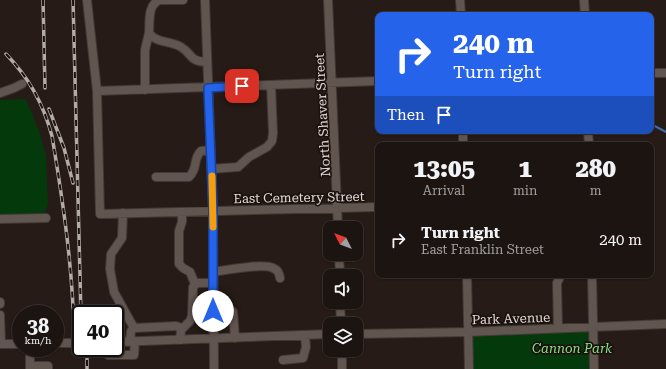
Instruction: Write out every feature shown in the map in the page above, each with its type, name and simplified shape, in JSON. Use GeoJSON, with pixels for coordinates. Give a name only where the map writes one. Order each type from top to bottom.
{"type":"FeatureCollection","features":[{"type":"Feature","properties":{"kind":"street"},"geometry":{"type":"LineString","coordinates":[[87,0],[97,91],[375,81]]}},
{"type":"Feature","properties":{"kind":"street"},"geometry":{"type":"LineString","coordinates":[[145,90],[145,50],[149,33],[151,9],[159,0],[183,0]]}},
{"type":"Feature","properties":{"kind":"street"},"geometry":{"type":"LineString","coordinates":[[205,0],[213,211],[214,369]]}},
{"type":"Feature","properties":{"kind":"street","name":"North Shaver Street"},"geometry":{"type":"LineString","coordinates":[[328,0],[338,221]]}},
{"type":"Feature","properties":{"kind":"street"},"geometry":{"type":"LineString","coordinates":[[460,0],[460,12]]}},
{"type":"Feature","properties":{"kind":"street"},"geometry":{"type":"LineString","coordinates":[[584,0],[585,12]]}},
{"type":"Feature","properties":{"kind":"street"},"geometry":{"type":"LineString","coordinates":[[149,33],[153,38],[160,41],[180,46],[187,51],[193,60],[198,62],[207,62]]}},
{"type":"Feature","properties":{"kind":"street"},"geometry":{"type":"LineString","coordinates":[[654,73],[666,73]]}},
{"type":"Feature","properties":{"kind":"street"},"geometry":{"type":"LineString","coordinates":[[0,92],[22,84]]}},
{"type":"Feature","properties":{"kind":"street"},"geometry":{"type":"LineString","coordinates":[[211,169],[238,167],[272,142],[271,85]]}},
{"type":"Feature","properties":{"kind":"street","name":"East Cemetery Street"},"geometry":{"type":"LineString","coordinates":[[97,91],[100,214],[375,207]]}},
{"type":"Feature","properties":{"kind":"street"},"geometry":{"type":"LineString","coordinates":[[156,177],[189,177],[194,171],[196,155],[201,151],[211,150]]}},
{"type":"Feature","properties":{"kind":"street"},"geometry":{"type":"LineString","coordinates":[[180,340],[181,330],[190,321],[192,316],[193,287],[195,284],[190,272],[179,264],[179,231],[182,222],[182,212]]}},
{"type":"Feature","properties":{"kind":"street"},"geometry":{"type":"LineString","coordinates":[[123,213],[122,238],[111,254],[110,269],[114,292],[134,328]]}},
{"type":"Feature","properties":{"kind":"street"},"geometry":{"type":"LineString","coordinates":[[0,219],[46,218]]}},
{"type":"Feature","properties":{"kind":"street"},"geometry":{"type":"LineString","coordinates":[[213,272],[263,266],[272,267],[278,271],[280,278]]}},
{"type":"Feature","properties":{"kind":"street"},"geometry":{"type":"LineString","coordinates":[[467,278],[468,369]]}},
{"type":"Feature","properties":{"kind":"street"},"geometry":{"type":"LineString","coordinates":[[558,328],[557,283],[560,278]]}},
{"type":"Feature","properties":{"kind":"street"},"geometry":{"type":"LineString","coordinates":[[592,278],[594,369]]}},
{"type":"Feature","properties":{"kind":"street"},"geometry":{"type":"LineString","coordinates":[[195,284],[213,283]]}},
{"type":"Feature","properties":{"kind":"street"},"geometry":{"type":"LineString","coordinates":[[213,311],[233,312],[235,338]]}},
{"type":"Feature","properties":{"kind":"street"},"geometry":{"type":"LineString","coordinates":[[0,315],[1,344],[12,344]]}},
{"type":"Feature","properties":{"kind":"street","name":"Park Avenue"},"geometry":{"type":"LineString","coordinates":[[363,334],[468,332],[666,324]]}},
{"type":"Feature","properties":{"kind":"street"},"geometry":{"type":"LineString","coordinates":[[124,355],[134,355],[130,334],[131,330],[134,328],[176,326],[181,330]]}},
{"type":"Feature","properties":{"kind":"street"},"geometry":{"type":"LineString","coordinates":[[283,360],[303,358],[306,347],[305,334]]}},
{"type":"Feature","properties":{"kind":"street"},"geometry":{"type":"LineString","coordinates":[[124,342],[323,334]]}},
{"type":"Feature","properties":{"kind":"street"},"geometry":{"type":"LineString","coordinates":[[30,357],[30,368],[48,366],[48,369]]}},
{"type":"Feature","properties":{"kind":"street"},"geometry":{"type":"LineString","coordinates":[[342,357],[342,369]]}},
{"type":"Feature","properties":{"kind":"green space"},"geometry":{"type":"Polygon","coordinates":[[[26,99],[39,131],[46,155],[48,204],[45,213],[0,215],[0,100],[26,99]]]}},
{"type":"Feature","properties":{"kind":"green space","name":"Cannon Park"},"geometry":{"type":"Polygon","coordinates":[[[593,327],[594,369],[469,369],[468,332],[593,327]]]}},
{"type":"Feature","properties":{"kind":"waterway"},"geometry":{"type":"LineString","coordinates":[[654,126],[666,132]]}},
{"type":"Feature","properties":{"kind":"railway"},"geometry":{"type":"LineString","coordinates":[[43,0],[45,88]]}},
{"type":"Feature","properties":{"kind":"railway"},"geometry":{"type":"LineString","coordinates":[[73,0],[81,305]]}},
{"type":"Feature","properties":{"kind":"railway"},"geometry":{"type":"LineString","coordinates":[[6,54],[22,72],[40,102],[52,136],[64,210],[70,260],[73,305]]}},
{"type":"Feature","properties":{"kind":"railway"},"geometry":{"type":"LineString","coordinates":[[49,109],[64,148],[73,183]]}},
{"type":"Feature","properties":{"kind":"railway"},"geometry":{"type":"LineString","coordinates":[[87,357],[87,369]]}},
{"type":"Feature","properties":{"kind":"slow traffic"},"geometry":{"type":"LineString","coordinates":[[212,176],[213,227]]}},
{"type":"Feature","properties":{"kind":"route"},"geometry":{"type":"LineString","coordinates":[[213,311],[213,211],[208,88],[242,86]]}}]}
